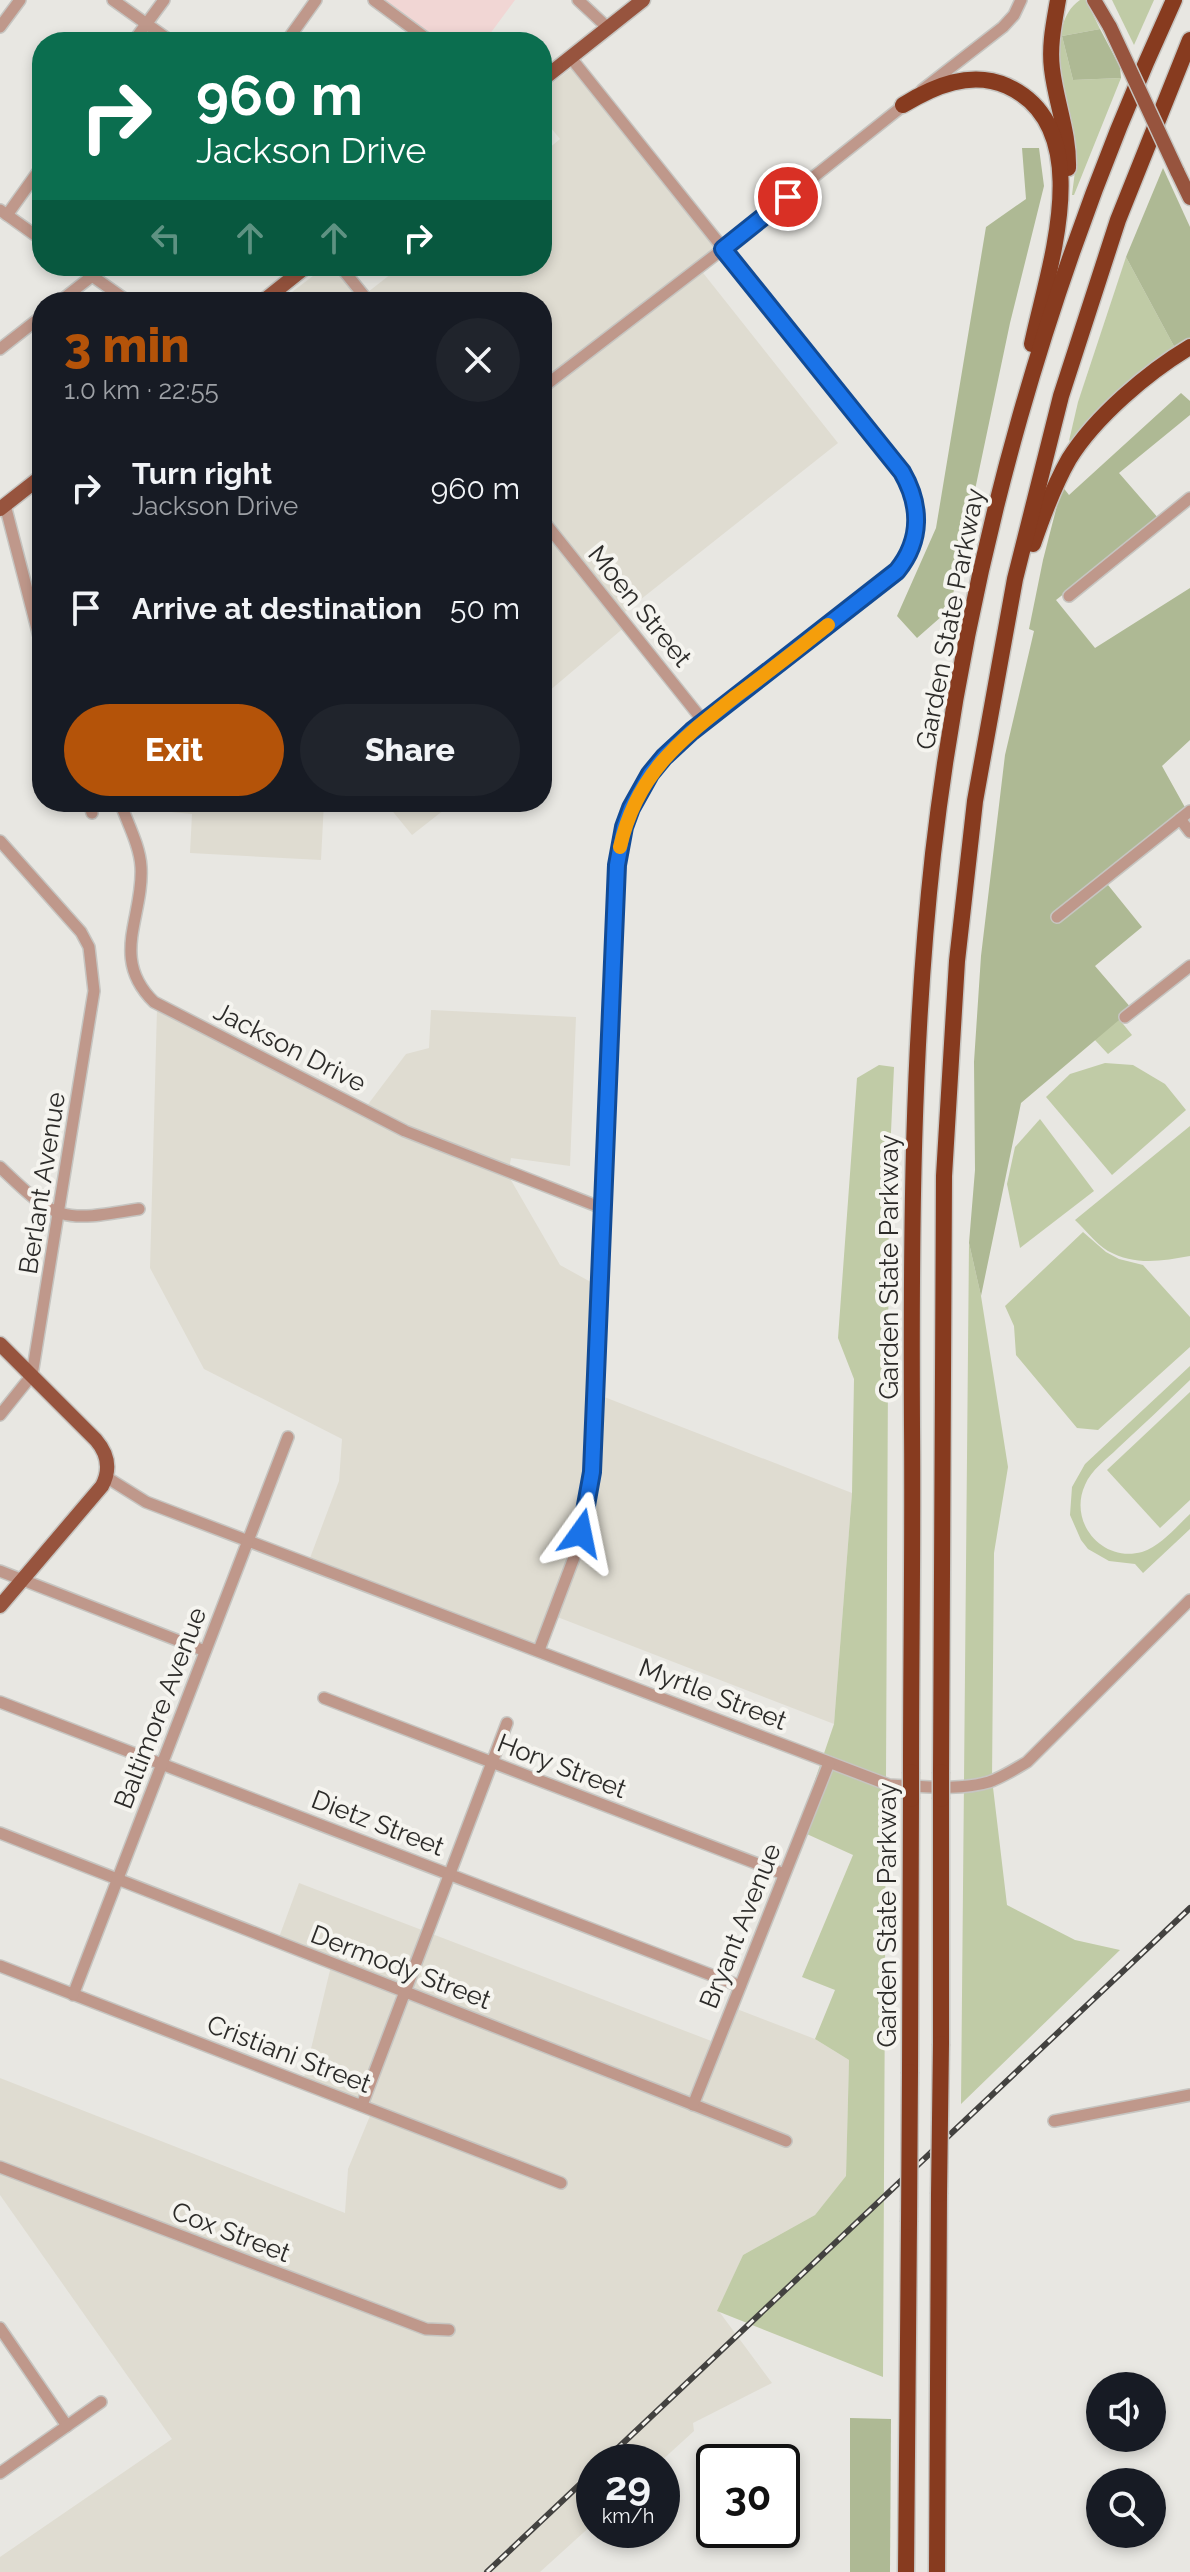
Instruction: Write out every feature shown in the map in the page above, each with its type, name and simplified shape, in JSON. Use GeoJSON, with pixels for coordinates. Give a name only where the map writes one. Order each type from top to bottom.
{"type":"FeatureCollection","features":[{"type":"Feature","properties":{"kind":"highway"},"geometry":{"type":"LineString","coordinates":[[997,503],[1067,182],[1065,126],[1052,72],[1052,37],[1058,0]]}},
{"type":"Feature","properties":{"kind":"highway"},"geometry":{"type":"LineString","coordinates":[[1052,37],[1060,14],[1070,0]]}},
{"type":"Feature","properties":{"kind":"highway","name":"Garden State Parkway"},"geometry":{"type":"LineString","coordinates":[[906,2572],[912,1234],[920,1008],[935,844],[954,707],[972,614],[997,503],[1034,368],[1064,275],[1120,124],[1174,0]]}},
{"type":"Feature","properties":{"kind":"highway","name":"Garden State Parkway"},"geometry":{"type":"LineString","coordinates":[[937,2572],[942,1251],[947,1101],[966,876],[975,801],[1000,653],[1033,505],[1082,327],[1131,185],[1190,40]]}},
{"type":"Feature","properties":{"kind":"highway"},"geometry":{"type":"LineString","coordinates":[[903,105],[930,90],[963,80],[997,83],[1019,93],[1042,118],[1057,153],[1062,183],[1058,221]]}},
{"type":"Feature","properties":{"kind":"highway"},"geometry":{"type":"LineString","coordinates":[[1000,653],[1032,544],[1070,459],[1085,437],[1119,402],[1190,347]]}},
{"type":"Feature","properties":{"kind":"main road"},"geometry":{"type":"LineString","coordinates":[[552,72],[643,0]]}},
{"type":"Feature","properties":{"kind":"main road"},"geometry":{"type":"LineString","coordinates":[[1094,0],[1110,27],[1190,198]]}},
{"type":"Feature","properties":{"kind":"main road"},"geometry":{"type":"LineString","coordinates":[[1102,0],[1110,27]]}},
{"type":"Feature","properties":{"kind":"main road"},"geometry":{"type":"LineString","coordinates":[[274,292],[294,276]]}},
{"type":"Feature","properties":{"kind":"main road"},"geometry":{"type":"LineString","coordinates":[[2,507],[32,484]]}},
{"type":"Feature","properties":{"kind":"main road"},"geometry":{"type":"LineString","coordinates":[[0,1344],[101,1445],[107,1458],[102,1486],[0,1606]]}},
{"type":"Feature","properties":{"kind":"street"},"geometry":{"type":"LineString","coordinates":[[0,27],[20,0]]}},
{"type":"Feature","properties":{"kind":"street"},"geometry":{"type":"LineString","coordinates":[[113,0],[158,32]]}},
{"type":"Feature","properties":{"kind":"street"},"geometry":{"type":"LineString","coordinates":[[140,32],[164,0]]}},
{"type":"Feature","properties":{"kind":"street"},"geometry":{"type":"LineString","coordinates":[[293,32],[316,0]]}},
{"type":"Feature","properties":{"kind":"street"},"geometry":{"type":"LineString","coordinates":[[374,0],[417,32]]}},
{"type":"Feature","properties":{"kind":"street"},"geometry":{"type":"LineString","coordinates":[[578,0],[608,28]]}},
{"type":"Feature","properties":{"kind":"street"},"geometry":{"type":"LineString","coordinates":[[552,380],[1003,27],[1014,15],[1021,0]]}},
{"type":"Feature","properties":{"kind":"street"},"geometry":{"type":"LineString","coordinates":[[539,1650],[578,1547],[590,1490],[620,846],[631,808],[650,774],[675,745],[897,571],[913,543],[917,518],[915,502],[902,472],[571,58]]}},
{"type":"Feature","properties":{"kind":"street"},"geometry":{"type":"LineString","coordinates":[[32,178],[3,212],[32,233]]}},
{"type":"Feature","properties":{"kind":"street"},"geometry":{"type":"LineString","coordinates":[[72,292],[92,276],[115,292]]}},
{"type":"Feature","properties":{"kind":"street"},"geometry":{"type":"LineString","coordinates":[[348,276],[361,292]]}},
{"type":"Feature","properties":{"kind":"street"},"geometry":{"type":"LineString","coordinates":[[0,349],[32,324]]}},
{"type":"Feature","properties":{"kind":"street"},"geometry":{"type":"LineString","coordinates":[[1069,596],[1190,498]]}},
{"type":"Feature","properties":{"kind":"street"},"geometry":{"type":"LineString","coordinates":[[2,507],[32,603]]}},
{"type":"Feature","properties":{"kind":"street","name":"Moen Street"},"geometry":{"type":"LineString","coordinates":[[552,532],[704,722]]}},
{"type":"Feature","properties":{"kind":"street"},"geometry":{"type":"LineString","coordinates":[[1057,917],[1190,811]]}},
{"type":"Feature","properties":{"kind":"street","name":"Jackson Drive"},"geometry":{"type":"LineString","coordinates":[[123,812],[141,867],[130,953],[135,975],[144,992],[154,1002],[405,1131],[602,1208]]}},
{"type":"Feature","properties":{"kind":"street"},"geometry":{"type":"LineString","coordinates":[[1180,819],[1190,832]]}},
{"type":"Feature","properties":{"kind":"street","name":"Berlant Avenue"},"geometry":{"type":"LineString","coordinates":[[0,841],[81,932],[89,947],[94,991],[32,1376],[0,1415]]}},
{"type":"Feature","properties":{"kind":"street"},"geometry":{"type":"LineString","coordinates":[[1125,1017],[1190,966]]}},
{"type":"Feature","properties":{"kind":"street"},"geometry":{"type":"LineString","coordinates":[[0,1167],[40,1204],[60,1214],[89,1217],[139,1209]]}},
{"type":"Feature","properties":{"kind":"street","name":"Baltimore Avenue"},"geometry":{"type":"LineString","coordinates":[[73,1995],[288,1437]]}},
{"type":"Feature","properties":{"kind":"street","name":"Myrtle Street"},"geometry":{"type":"LineString","coordinates":[[106,1477],[140,1500],[889,1785],[970,1785],[997,1778],[1027,1762],[1190,1600]]}},
{"type":"Feature","properties":{"kind":"street"},"geometry":{"type":"LineString","coordinates":[[0,1571],[205,1651]]}},
{"type":"Feature","properties":{"kind":"street","name":"Hory Street"},"geometry":{"type":"LineString","coordinates":[[324,1698],[784,1874]]}},
{"type":"Feature","properties":{"kind":"street","name":"Dietz Street"},"geometry":{"type":"LineString","coordinates":[[0,1702],[740,1986]]}},
{"type":"Feature","properties":{"kind":"street"},"geometry":{"type":"LineString","coordinates":[[362,2105],[507,1723]]}},
{"type":"Feature","properties":{"kind":"street","name":"Bryant Avenue"},"geometry":{"type":"LineString","coordinates":[[693,2105],[829,1763]]}},
{"type":"Feature","properties":{"kind":"street","name":"Dermody Street"},"geometry":{"type":"LineString","coordinates":[[0,1833],[786,2141]]}},
{"type":"Feature","properties":{"kind":"street","name":"Cristiani Street"},"geometry":{"type":"LineString","coordinates":[[0,1966],[561,2183]]}},
{"type":"Feature","properties":{"kind":"street"},"geometry":{"type":"LineString","coordinates":[[1054,2121],[1190,2095]]}},
{"type":"Feature","properties":{"kind":"street","name":"Cox Street"},"geometry":{"type":"LineString","coordinates":[[0,2167],[426,2329],[449,2330]]}},
{"type":"Feature","properties":{"kind":"street"},"geometry":{"type":"LineString","coordinates":[[0,2328],[67,2426]]}},
{"type":"Feature","properties":{"kind":"street"},"geometry":{"type":"LineString","coordinates":[[0,2473],[101,2402]]}},
{"type":"Feature","properties":{"kind":"shaded area"},"geometry":{"type":"Polygon","coordinates":[[[377,0],[515,0],[491,32],[420,32],[377,0]]]}},
{"type":"Feature","properties":{"kind":"shaded area"},"geometry":{"type":"Polygon","coordinates":[[[580,62],[722,244],[696,264],[838,443],[621,615],[626,626],[552,689],[552,292],[368,292],[388,276],[552,276],[552,146],[560,139],[552,129],[552,83],[580,62]]]}},
{"type":"Feature","properties":{"kind":"shaded area"},"geometry":{"type":"Polygon","coordinates":[[[313,276],[346,276],[360,292],[292,292],[313,276]]]}},
{"type":"Feature","properties":{"kind":"shaded area"},"geometry":{"type":"Polygon","coordinates":[[[171,812],[323,812],[321,860],[190,853],[192,814],[171,812]]]}},
{"type":"Feature","properties":{"kind":"shaded area"},"geometry":{"type":"Polygon","coordinates":[[[393,812],[441,812],[412,835],[393,812]]]}},
{"type":"Feature","properties":{"kind":"shaded area"},"geometry":{"type":"Polygon","coordinates":[[[157,1009],[363,1111],[406,1054],[429,1048],[431,1010],[576,1017],[570,1166],[511,1158],[508,1175],[560,1265],[598,1286],[594,1393],[852,1493],[834,1724],[547,1613],[534,1645],[310,1558],[339,1481],[342,1439],[204,1369],[150,1268],[157,1009]]]}},
{"type":"Feature","properties":{"kind":"shaded area"},"geometry":{"type":"Polygon","coordinates":[[[299,1883],[714,2042],[729,2006],[815,2039],[849,2060],[846,2177],[815,2215],[743,2255],[718,2310],[772,2383],[693,2423],[694,2431],[680,2444],[576,2444],[576,2539],[540,2572],[0,2572],[0,2557],[172,2439],[0,2195],[0,2078],[345,2213],[348,2169],[372,2111],[303,2082],[332,1962],[278,1940],[299,1883]]]}},
{"type":"Feature","properties":{"kind":"green space"},"geometry":{"type":"Polygon","coordinates":[[[1080,0],[1086,0],[1100,29],[1062,36],[1073,80],[1121,78],[1072,195],[1076,152],[1064,90],[1060,48],[1062,29],[1068,13],[1080,0]]]}},
{"type":"Feature","properties":{"kind":"green space"},"geometry":{"type":"Polygon","coordinates":[[[1112,0],[1154,0],[1134,45],[1112,0]]]}},
{"type":"Feature","properties":{"kind":"green space"},"geometry":{"type":"Polygon","coordinates":[[[1100,29],[1120,67],[1121,78],[1073,80],[1062,36],[1100,29]]]}},
{"type":"Feature","properties":{"kind":"green space"},"geometry":{"type":"Polygon","coordinates":[[[1022,148],[1039,148],[1044,186],[1010,323],[950,609],[917,638],[897,616],[936,528],[986,227],[1026,199],[1022,148]]]}},
{"type":"Feature","properties":{"kind":"green space"},"geometry":{"type":"Polygon","coordinates":[[[1163,168],[1190,227],[1190,340],[1175,348],[1126,257],[1163,168]]]}},
{"type":"Feature","properties":{"kind":"green space"},"geometry":{"type":"Polygon","coordinates":[[[1126,257],[1175,348],[1082,433],[1069,441],[1078,402],[1126,257]]]}},
{"type":"Feature","properties":{"kind":"green space"},"geometry":{"type":"Polygon","coordinates":[[[1181,393],[1190,401],[1190,415],[1119,473],[1159,519],[1056,600],[1095,648],[1190,588],[1190,740],[1162,766],[1187,811],[1104,880],[1142,927],[1095,966],[1132,1009],[1021,1103],[981,1296],[969,1243],[975,1170],[974,1062],[981,956],[1005,755],[1034,631],[1029,629],[1043,560],[1062,486],[1069,495],[1181,393]]]}},
{"type":"Feature","properties":{"kind":"green space"},"geometry":{"type":"Polygon","coordinates":[[[1119,1019],[1132,1035],[1108,1054],[1094,1039],[1119,1019]]]}},
{"type":"Feature","properties":{"kind":"green space"},"geometry":{"type":"Polygon","coordinates":[[[1105,1063],[1133,1065],[1165,1084],[1186,1110],[1112,1175],[1046,1097],[1070,1074],[1105,1063]]]}},
{"type":"Feature","properties":{"kind":"green space"},"geometry":{"type":"Polygon","coordinates":[[[879,1065],[894,1067],[889,1175],[883,2377],[717,2311],[743,2255],[815,2215],[846,2176],[849,2060],[815,2039],[835,1990],[802,1977],[853,1855],[798,1830],[834,1724],[852,1493],[854,1379],[838,1338],[857,1078],[879,1065]]]}},
{"type":"Feature","properties":{"kind":"green space"},"geometry":{"type":"Polygon","coordinates":[[[1040,1119],[1094,1191],[1020,1248],[1007,1184],[1015,1147],[1040,1119]]]}},
{"type":"Feature","properties":{"kind":"green space"},"geometry":{"type":"Polygon","coordinates":[[[1190,1126],[1190,1256],[1159,1261],[1138,1260],[1118,1256],[1104,1248],[1075,1220],[1190,1126]]]}},
{"type":"Feature","properties":{"kind":"green space"},"geometry":{"type":"Polygon","coordinates":[[[1083,1232],[1106,1252],[1143,1265],[1190,1317],[1190,1347],[1098,1430],[1077,1428],[1016,1355],[1014,1326],[1005,1306],[1083,1232]]]}},
{"type":"Feature","properties":{"kind":"green space"},"geometry":{"type":"Polygon","coordinates":[[[969,1243],[981,1296],[1008,1467],[994,1553],[992,1779],[1007,1905],[1075,1940],[1120,1950],[961,2104],[969,1243]]]}},
{"type":"Feature","properties":{"kind":"green space"},"geometry":{"type":"Polygon","coordinates":[[[1190,1366],[1190,1380],[1095,1470],[1085,1485],[1081,1499],[1081,1513],[1092,1536],[1102,1545],[1127,1554],[1142,1552],[1156,1545],[1190,1514],[1190,1529],[1143,1573],[1135,1564],[1109,1561],[1088,1549],[1070,1515],[1072,1487],[1085,1464],[1190,1366]]]}},
{"type":"Feature","properties":{"kind":"green space"},"geometry":{"type":"Polygon","coordinates":[[[1190,1392],[1190,1500],[1160,1528],[1107,1470],[1190,1392]]]}},
{"type":"Feature","properties":{"kind":"green space"},"geometry":{"type":"Polygon","coordinates":[[[850,2418],[891,2419],[890,2572],[850,2572],[850,2418]]]}},
{"type":"Feature","properties":{"kind":"railway"},"geometry":{"type":"LineString","coordinates":[[622,2444],[1190,1908]]}},
{"type":"Feature","properties":{"kind":"railway"},"geometry":{"type":"LineString","coordinates":[[487,2572],[576,2488]]}},
{"type":"Feature","properties":{"kind":"slow traffic"},"geometry":{"type":"LineString","coordinates":[[620,847],[624,827],[640,791],[675,745],[828,625]]}},
{"type":"Feature","properties":{"kind":"route"},"geometry":{"type":"LineString","coordinates":[[581,1533],[592,1472],[617,865],[624,827],[650,774],[675,745],[897,571],[910,551],[916,527],[915,502],[902,472],[723,249],[788,197]]}}]}
